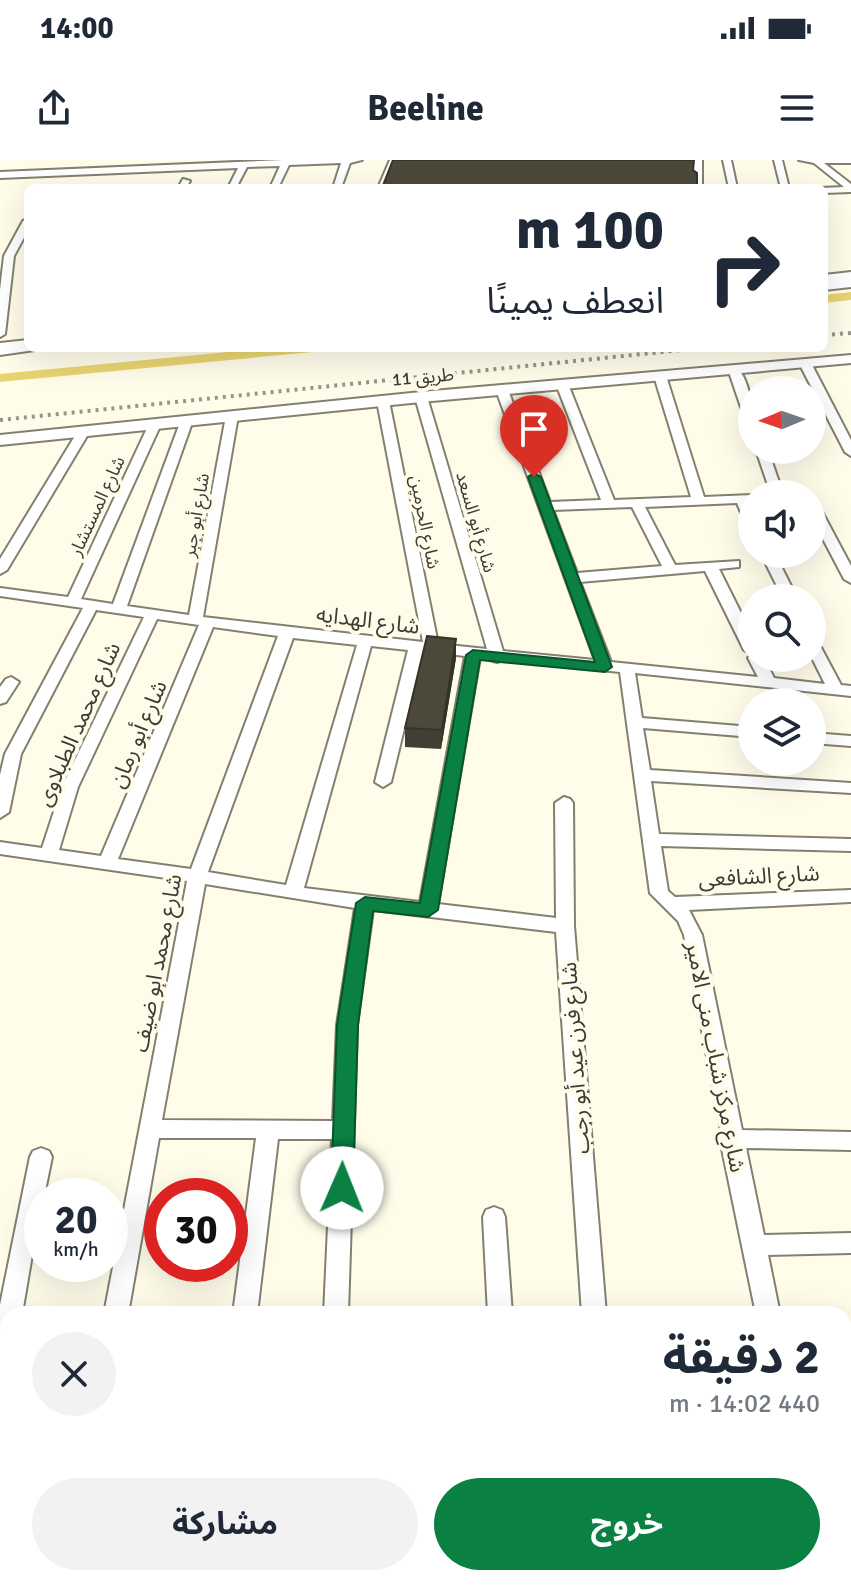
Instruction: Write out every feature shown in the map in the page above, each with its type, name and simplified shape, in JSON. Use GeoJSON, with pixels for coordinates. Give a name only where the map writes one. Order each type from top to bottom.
{"type":"FeatureCollection","features":[{"type":"Feature","properties":{"kind":"highway"},"geometry":{"type":"LineString","coordinates":[[828,267],[851,265]]}},
{"type":"Feature","properties":{"kind":"highway"},"geometry":{"type":"LineString","coordinates":[[828,274],[851,271]]}},
{"type":"Feature","properties":{"kind":"highway"},"geometry":{"type":"LineString","coordinates":[[828,283],[851,280]]}},
{"type":"Feature","properties":{"kind":"highway"},"geometry":{"type":"LineString","coordinates":[[0,341],[24,339]]}},
{"type":"Feature","properties":{"kind":"highway"},"geometry":{"type":"LineString","coordinates":[[0,349],[24,346]]}},
{"type":"Feature","properties":{"kind":"street"},"geometry":{"type":"LineString","coordinates":[[59,177],[72,160]]}},
{"type":"Feature","properties":{"kind":"street"},"geometry":{"type":"LineString","coordinates":[[113,170],[121,160]]}},
{"type":"Feature","properties":{"kind":"street"},"geometry":{"type":"LineString","coordinates":[[339,184],[345,160]]}},
{"type":"Feature","properties":{"kind":"street"},"geometry":{"type":"LineString","coordinates":[[2,172],[59,177],[169,164],[244,165],[358,160]]}},
{"type":"Feature","properties":{"kind":"street"},"geometry":{"type":"LineString","coordinates":[[384,184],[394,160]]}},
{"type":"Feature","properties":{"kind":"street"},"geometry":{"type":"LineString","coordinates":[[698,160],[698,184]]}},
{"type":"Feature","properties":{"kind":"street"},"geometry":{"type":"LineString","coordinates":[[727,160],[732,184]]}},
{"type":"Feature","properties":{"kind":"street"},"geometry":{"type":"LineString","coordinates":[[778,160],[784,184]]}},
{"type":"Feature","properties":{"kind":"street"},"geometry":{"type":"LineString","coordinates":[[803,160],[851,160]]}},
{"type":"Feature","properties":{"kind":"street"},"geometry":{"type":"LineString","coordinates":[[276,184],[286,162]]}},
{"type":"Feature","properties":{"kind":"street"},"geometry":{"type":"LineString","coordinates":[[818,162],[851,189]]}},
{"type":"Feature","properties":{"kind":"street"},"geometry":{"type":"LineString","coordinates":[[160,178],[169,164]]}},
{"type":"Feature","properties":{"kind":"street"},"geometry":{"type":"LineString","coordinates":[[234,184],[244,165]]}},
{"type":"Feature","properties":{"kind":"street"},"geometry":{"type":"LineString","coordinates":[[828,190],[851,189]]}},
{"type":"Feature","properties":{"kind":"street"},"geometry":{"type":"LineString","coordinates":[[0,334],[12,265],[11,247],[24,227]]}},
{"type":"Feature","properties":{"kind":"street","name":"طريق 11"},"geometry":{"type":"LineString","coordinates":[[0,440],[421,397],[851,359]]}},
{"type":"Feature","properties":{"kind":"street"},"geometry":{"type":"LineString","coordinates":[[805,363],[851,452]]}},
{"type":"Feature","properties":{"kind":"street"},"geometry":{"type":"LineString","coordinates":[[734,369],[738,381]]}},
{"type":"Feature","properties":{"kind":"street"},"geometry":{"type":"LineString","coordinates":[[660,376],[699,501]]}},
{"type":"Feature","properties":{"kind":"street"},"geometry":{"type":"LineString","coordinates":[[562,384],[609,504]]}},
{"type":"Feature","properties":{"kind":"street"},"geometry":{"type":"LineString","coordinates":[[502,390],[605,667]]}},
{"type":"Feature","properties":{"kind":"street","name":"شارع أبو السعد"},"geometry":{"type":"LineString","coordinates":[[421,397],[497,657]]}},
{"type":"Feature","properties":{"kind":"street","name":"شارع الحرمين"},"geometry":{"type":"LineString","coordinates":[[383,401],[424,649]]}},
{"type":"Feature","properties":{"kind":"street","name":"شارع أبو جبر"},"geometry":{"type":"LineString","coordinates":[[202,622],[232,416]]}},
{"type":"Feature","properties":{"kind":"street"},"geometry":{"type":"LineString","coordinates":[[118,610],[187,420]]}},
{"type":"Feature","properties":{"kind":"street","name":"شارع المستشار"},"geometry":{"type":"LineString","coordinates":[[72,604],[155,424]]}},
{"type":"Feature","properties":{"kind":"street"},"geometry":{"type":"LineString","coordinates":[[0,570],[84,431]]}},
{"type":"Feature","properties":{"kind":"street"},"geometry":{"type":"LineString","coordinates":[[545,506],[738,499]]}},
{"type":"Feature","properties":{"kind":"street"},"geometry":{"type":"LineString","coordinates":[[637,503],[671,570]]}},
{"type":"Feature","properties":{"kind":"street"},"geometry":{"type":"LineString","coordinates":[[826,532],[851,579]]}},
{"type":"Feature","properties":{"kind":"street"},"geometry":{"type":"LineString","coordinates":[[572,578],[734,564]]}},
{"type":"Feature","properties":{"kind":"street"},"geometry":{"type":"LineString","coordinates":[[710,566],[738,622]]}},
{"type":"Feature","properties":{"kind":"street","name":"شارع الهدايه"},"geometry":{"type":"LineString","coordinates":[[0,592],[202,622],[473,655],[843,691]]}},
{"type":"Feature","properties":{"kind":"street"},"geometry":{"type":"LineString","coordinates":[[0,812],[3,772],[91,606]]}},
{"type":"Feature","properties":{"kind":"street","name":"شارع محمد الطبلاوى"},"geometry":{"type":"LineString","coordinates":[[49,853],[70,787],[152,615]]}},
{"type":"Feature","properties":{"kind":"street","name":"شارع أبو رمان"},"geometry":{"type":"LineString","coordinates":[[108,862],[202,622]]}},
{"type":"Feature","properties":{"kind":"street","name":"شارع محمد ابو ضيف"},"geometry":{"type":"LineString","coordinates":[[117,1306],[197,876],[287,633]]}},
{"type":"Feature","properties":{"kind":"street"},"geometry":{"type":"LineString","coordinates":[[293,893],[365,642]]}},
{"type":"Feature","properties":{"kind":"street"},"geometry":{"type":"LineString","coordinates":[[383,782],[424,649]]}},
{"type":"Feature","properties":{"kind":"street"},"geometry":{"type":"LineString","coordinates":[[428,910],[473,655]]}},
{"type":"Feature","properties":{"kind":"street"},"geometry":{"type":"LineString","coordinates":[[826,665],[843,691]]}},
{"type":"Feature","properties":{"kind":"street","name":"شارع مركز شباب منى الامير"},"geometry":{"type":"LineString","coordinates":[[627,670],[659,893],[686,918],[693,935],[766,1306]]}},
{"type":"Feature","properties":{"kind":"street"},"geometry":{"type":"LineString","coordinates":[[763,672],[769,684]]}},
{"type":"Feature","properties":{"kind":"street"},"geometry":{"type":"LineString","coordinates":[[0,699],[11,682]]}},
{"type":"Feature","properties":{"kind":"street"},"geometry":{"type":"LineString","coordinates":[[634,722],[738,731]]}},
{"type":"Feature","properties":{"kind":"street"},"geometry":{"type":"LineString","coordinates":[[826,739],[851,741]]}},
{"type":"Feature","properties":{"kind":"street"},"geometry":{"type":"LineString","coordinates":[[642,775],[851,788]]}},
{"type":"Feature","properties":{"kind":"street","name":"شارع فرن عيد أبو رجب"},"geometry":{"type":"LineString","coordinates":[[564,803],[565,926],[593,1306]]}},
{"type":"Feature","properties":{"kind":"street"},"geometry":{"type":"LineString","coordinates":[[651,840],[851,845]]}},
{"type":"Feature","properties":{"kind":"street"},"geometry":{"type":"LineString","coordinates":[[0,848],[365,903],[565,926]]}},
{"type":"Feature","properties":{"kind":"street","name":"شارع الشافعى"},"geometry":{"type":"LineString","coordinates":[[669,904],[851,896]]}},
{"type":"Feature","properties":{"kind":"street"},"geometry":{"type":"LineString","coordinates":[[336,1306],[350,997],[365,903]]}},
{"type":"Feature","properties":{"kind":"street"},"geometry":{"type":"LineString","coordinates":[[150,1129],[343,1130]]}},
{"type":"Feature","properties":{"kind":"street"},"geometry":{"type":"LineString","coordinates":[[246,1306],[268,1130]]}},
{"type":"Feature","properties":{"kind":"street"},"geometry":{"type":"LineString","coordinates":[[731,1139],[851,1141]]}},
{"type":"Feature","properties":{"kind":"street"},"geometry":{"type":"LineString","coordinates":[[12,1306],[41,1157]]}},
{"type":"Feature","properties":{"kind":"street"},"geometry":{"type":"LineString","coordinates":[[494,1217],[500,1306]]}},
{"type":"Feature","properties":{"kind":"street"},"geometry":{"type":"LineString","coordinates":[[753,1245],[851,1243]]}},
{"type":"Feature","properties":{"kind":"building"},"geometry":{"type":"Polygon","coordinates":[[[393,160],[694,160],[693,170],[697,173],[697,184],[384,184],[393,160]]]}},
{"type":"Feature","properties":{"kind":"building"},"geometry":{"type":"Polygon","coordinates":[[[427,636],[456,639],[442,730],[405,728],[427,636]]]}},
{"type":"Feature","properties":{"kind":"waterway"},"geometry":{"type":"LineString","coordinates":[[828,299],[851,296]]}},
{"type":"Feature","properties":{"kind":"waterway"},"geometry":{"type":"LineString","coordinates":[[0,378],[270,352]]}},
{"type":"Feature","properties":{"kind":"railway"},"geometry":{"type":"LineString","coordinates":[[828,335],[851,333]]}},
{"type":"Feature","properties":{"kind":"railway"},"geometry":{"type":"LineString","coordinates":[[0,420],[662,352]]}},
{"type":"Feature","properties":{"kind":"route"},"geometry":{"type":"LineString","coordinates":[[342,1188],[347,1025],[365,903],[428,910],[473,655],[605,667],[534,477]]}}]}
